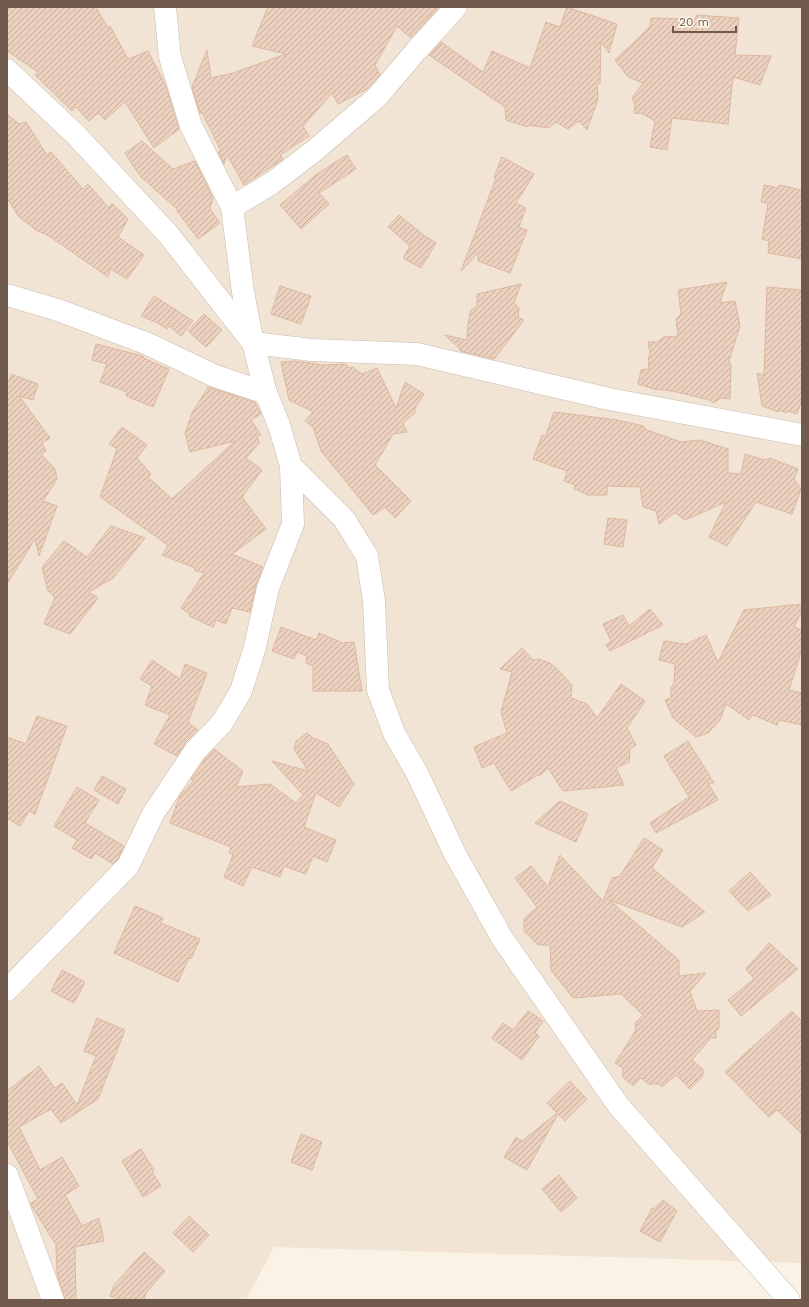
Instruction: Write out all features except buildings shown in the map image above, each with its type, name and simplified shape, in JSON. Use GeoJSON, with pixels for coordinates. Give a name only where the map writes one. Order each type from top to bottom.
{"type":"FeatureCollection","features":[{"type":"Feature","properties":{"kind":"street"},"geometry":{"type":"LineString","coordinates":[[7,990],[128,866],[153,814],[195,751],[222,723],[241,691],[255,647],[268,588],[293,524],[291,466],[279,425],[266,393],[253,342],[243,292],[232,207],[191,126],[170,58],[165,7]]}},
{"type":"Feature","properties":{"kind":"street"},"geometry":{"type":"LineString","coordinates":[[232,207],[272,183],[314,151],[377,97],[456,7]]}},
{"type":"Feature","properties":{"kind":"street"},"geometry":{"type":"LineString","coordinates":[[7,70],[76,135],[168,234],[253,342],[312,350],[417,354],[609,399],[802,435]]}},
{"type":"Feature","properties":{"kind":"street"},"geometry":{"type":"LineString","coordinates":[[7,295],[58,310],[148,344],[215,376],[266,393]]}},
{"type":"Feature","properties":{"kind":"street"},"geometry":{"type":"LineString","coordinates":[[291,466],[344,519],[367,556],[374,601],[378,690],[394,733],[417,773],[455,854],[502,938],[618,1104],[789,1300]]}},
{"type":"Feature","properties":{"kind":"street"},"geometry":{"type":"LineString","coordinates":[[7,1175],[53,1300]]}},
{"type":"Feature","properties":{"kind":"shaded area"},"geometry":{"type":"Polygon","coordinates":[[[7,7],[802,7],[802,1263],[274,1247],[246,1300],[7,1300],[7,7]]]}}]}
